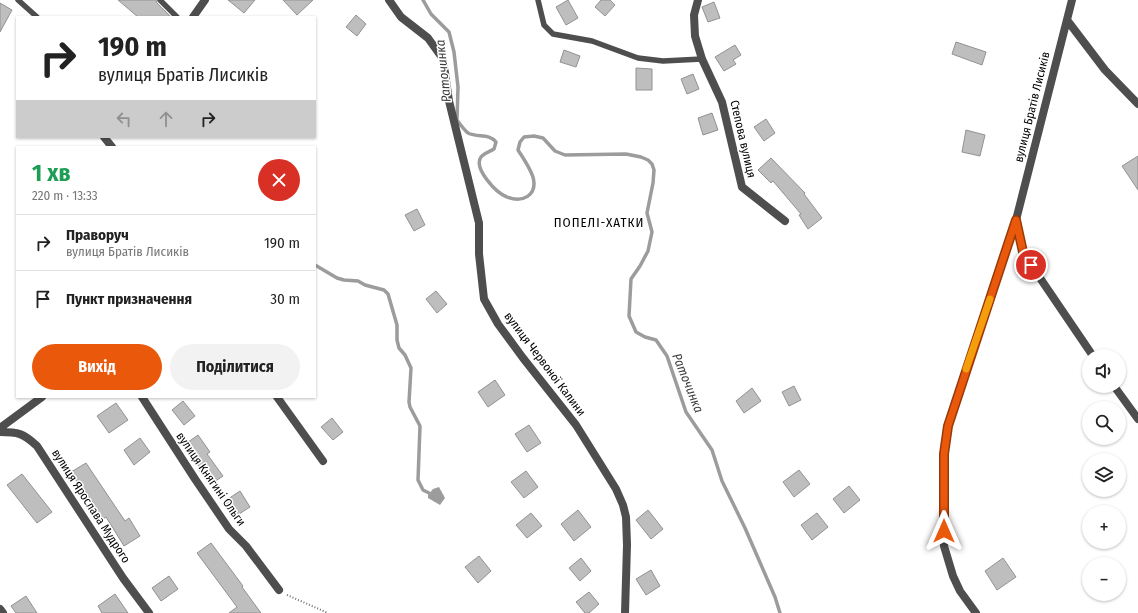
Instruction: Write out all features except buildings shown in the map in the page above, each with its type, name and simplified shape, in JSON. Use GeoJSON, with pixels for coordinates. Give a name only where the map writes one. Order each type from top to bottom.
{"type":"FeatureCollection","features":[{"type":"Feature","properties":{"kind":"street"},"geometry":{"type":"LineString","coordinates":[[193,16],[206,0]]}},
{"type":"Feature","properties":{"kind":"street","name":"вулиця Червоної Калини"},"geometry":{"type":"LineString","coordinates":[[389,0],[401,17],[428,38],[443,58],[449,101],[479,223],[479,254],[484,299],[498,324],[576,425],[616,489],[623,505],[626,517],[627,545],[625,613]]}},
{"type":"Feature","properties":{"kind":"street","name":"Степова вулиця"},"geometry":{"type":"LineString","coordinates":[[698,0],[694,15],[695,36],[702,59],[722,102],[742,187],[785,221]]}},
{"type":"Feature","properties":{"kind":"street","name":"вулиця Братів Лисиків"},"geometry":{"type":"LineString","coordinates":[[976,613],[955,581],[944,546],[944,454],[948,426],[1016,220],[1072,0]]}},
{"type":"Feature","properties":{"kind":"street"},"geometry":{"type":"LineString","coordinates":[[1067,20],[1105,70],[1138,104]]}},
{"type":"Feature","properties":{"kind":"street"},"geometry":{"type":"LineString","coordinates":[[105,138],[111,146]]}},
{"type":"Feature","properties":{"kind":"street","name":"вулиця Братів Лисиків"},"geometry":{"type":"LineString","coordinates":[[1016,220],[1023,252],[1088,349]]}},
{"type":"Feature","properties":{"kind":"street"},"geometry":{"type":"LineString","coordinates":[[1119,393],[1138,419]]}},
{"type":"Feature","properties":{"kind":"street"},"geometry":{"type":"LineString","coordinates":[[0,428],[41,398]]}},
{"type":"Feature","properties":{"kind":"street","name":"вулиця Княгині Ольги"},"geometry":{"type":"LineString","coordinates":[[143,398],[195,479],[229,528],[246,546],[279,590]]}},
{"type":"Feature","properties":{"kind":"street"},"geometry":{"type":"LineString","coordinates":[[279,398],[323,461]]}},
{"type":"Feature","properties":{"kind":"street","name":"вулиця Ярослава Мудрого"},"geometry":{"type":"LineString","coordinates":[[0,432],[14,432],[21,434],[28,438],[36,446],[123,578],[149,613]]}},
{"type":"Feature","properties":{"kind":"street"},"geometry":{"type":"LineString","coordinates":[[0,610],[3,613]]}},
{"type":"Feature","properties":{"kind":"lane"},"geometry":{"type":"LineString","coordinates":[[18,0],[36,16]]}},
{"type":"Feature","properties":{"kind":"lane"},"geometry":{"type":"LineString","coordinates":[[160,0],[176,16]]}},
{"type":"Feature","properties":{"kind":"lane"},"geometry":{"type":"LineString","coordinates":[[538,0],[544,25],[553,34],[592,41],[638,58],[663,61],[702,59]]}},
{"type":"Feature","properties":{"kind":"path"},"geometry":{"type":"LineString","coordinates":[[279,590],[328,613]]}},
{"type":"Feature","properties":{"kind":"shaded area"},"geometry":{"type":"Polygon","coordinates":[[[439,487],[445,498],[440,505],[428,498],[428,495],[433,489],[439,487]]]}},
{"type":"Feature","properties":{"kind":"waterway","name":"Раточинка"},"geometry":{"type":"LineString","coordinates":[[423,0],[431,14],[449,32],[454,52],[458,87],[457,120],[468,133],[487,137],[496,142],[494,149],[482,156],[479,162],[487,180],[502,195],[513,199],[518,199],[528,196],[533,189],[534,184],[532,174],[518,150],[520,142],[524,137],[534,136],[543,138],[555,151],[565,155],[626,154],[641,157],[648,160],[652,164],[654,170],[653,183],[647,213],[652,232],[648,251],[631,279],[629,316],[636,332],[645,337],[656,340],[667,356],[686,412],[712,450],[722,481],[745,528],[775,597],[780,613]]}},
{"type":"Feature","properties":{"kind":"waterway"},"geometry":{"type":"LineString","coordinates":[[316,266],[337,278],[358,281],[365,285],[384,290],[388,294],[397,325],[397,340],[399,348],[405,355],[411,368],[409,402],[420,426],[418,480],[423,490],[429,493]]}},
{"type":"Feature","properties":{"kind":"slow traffic"},"geometry":{"type":"LineString","coordinates":[[966,369],[990,299]]}},
{"type":"Feature","properties":{"kind":"district","name":"ПОПЕЛІ-ХАТКИ"},"geometry":{"type":"Point","coordinates":[599,222]}},
{"type":"Feature","properties":{"kind":"route"},"geometry":{"type":"LineString","coordinates":[[944,531],[944,454],[948,426],[1016,220],[1023,252],[1031,265]]}}]}
